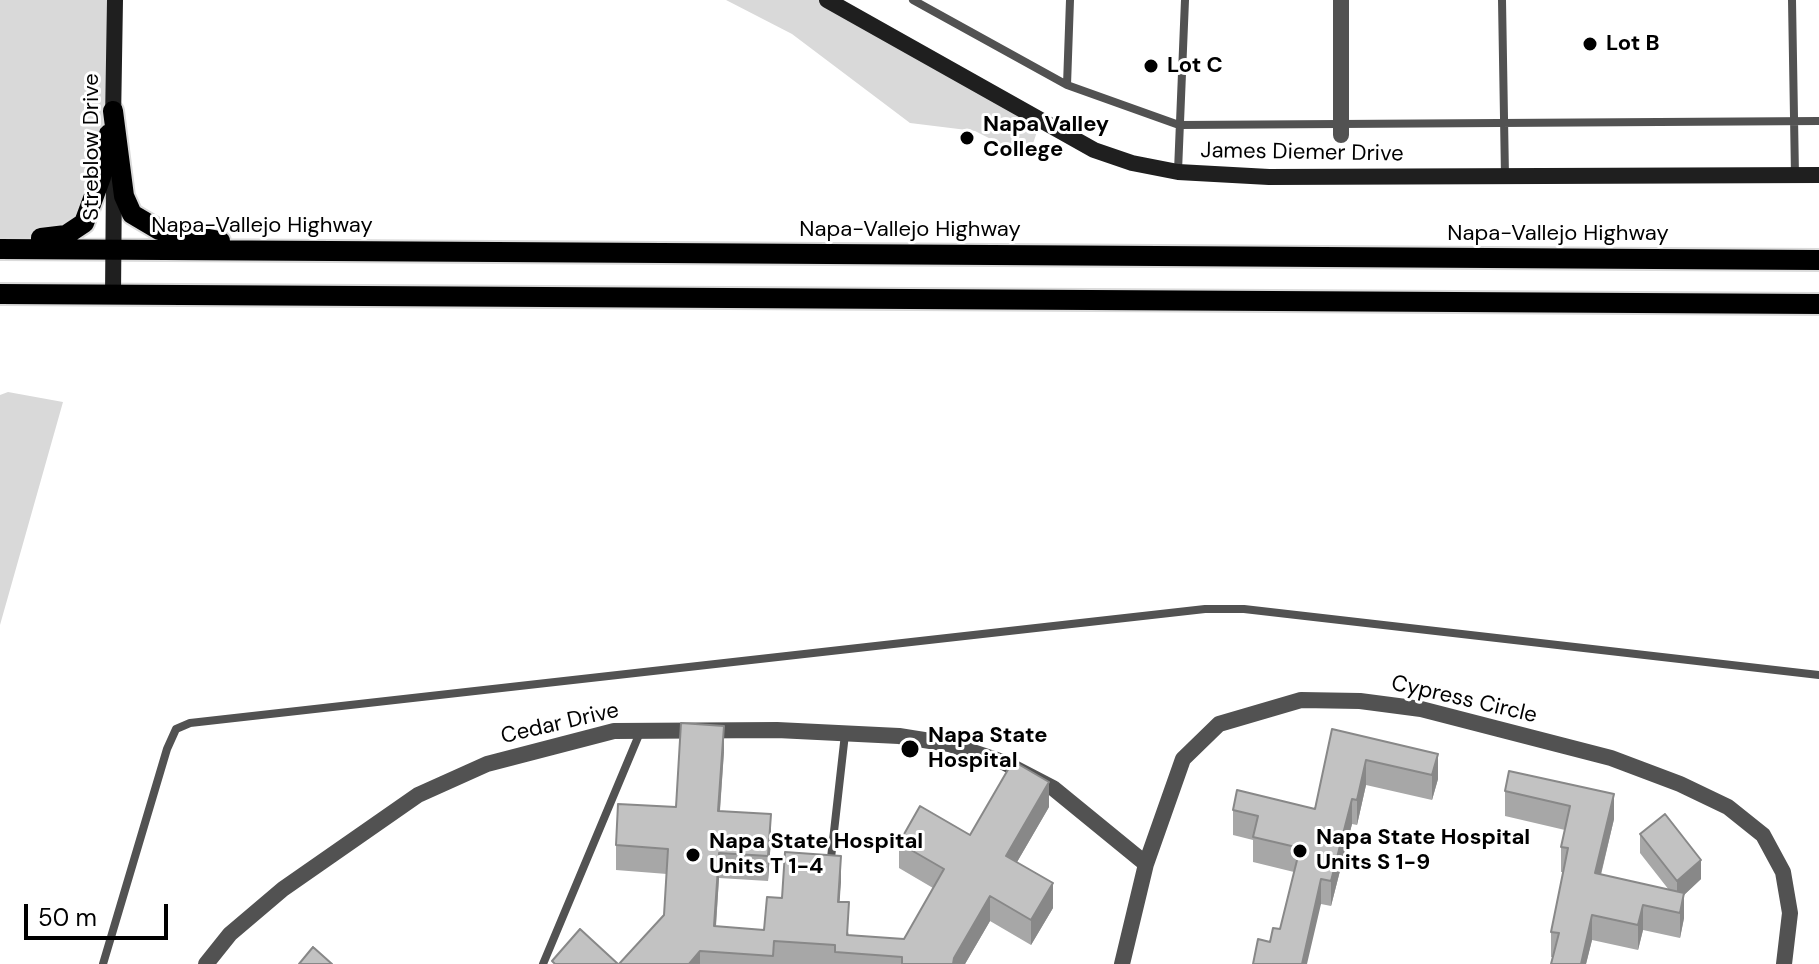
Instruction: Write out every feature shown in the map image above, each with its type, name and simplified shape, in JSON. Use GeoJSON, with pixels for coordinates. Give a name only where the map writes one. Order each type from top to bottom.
{"type":"FeatureCollection","features":[{"type":"Feature","properties":{"kind":"main road"},"geometry":{"type":"LineString","coordinates":[[0,242],[66,235],[84,223],[101,177],[113,111]]}},
{"type":"Feature","properties":{"kind":"main road"},"geometry":{"type":"LineString","coordinates":[[113,111],[121,180],[132,214],[159,230],[261,250]]}},
{"type":"Feature","properties":{"kind":"main road","name":"Napa-Vallejo Highway"},"geometry":{"type":"LineString","coordinates":[[0,249],[1819,260]]}},
{"type":"Feature","properties":{"kind":"main road"},"geometry":{"type":"LineString","coordinates":[[0,294],[1819,304]]}},
{"type":"Feature","properties":{"kind":"street","name":"Streblow Drive"},"geometry":{"type":"LineString","coordinates":[[113,295],[115,0]]}},
{"type":"Feature","properties":{"kind":"street","name":"James Diemer Drive"},"geometry":{"type":"LineString","coordinates":[[827,0],[1094,150],[1132,163],[1178,172],[1244,177],[1819,175]]}},
{"type":"Feature","properties":{"kind":"street"},"geometry":{"type":"LineString","coordinates":[[1341,0],[1341,130]]}},
{"type":"Feature","properties":{"kind":"street","name":"Cypress Circle"},"geometry":{"type":"LineString","coordinates":[[1122,964],[1146,864],[1183,759],[1219,724],[1301,700],[1360,701],[1421,709],[1611,758],[1680,784],[1728,807],[1763,835],[1783,872],[1790,913],[1784,964]]}},
{"type":"Feature","properties":{"kind":"street","name":"Cedar Drive"},"geometry":{"type":"LineString","coordinates":[[206,964],[230,934],[283,889],[418,795],[487,764],[614,731],[845,734],[922,739],[1003,762],[1053,788],[1146,864]]}},
{"type":"Feature","properties":{"kind":"lane"},"geometry":{"type":"LineString","coordinates":[[913,0],[1067,85],[1179,125],[1341,130],[1819,121]]}},
{"type":"Feature","properties":{"kind":"lane"},"geometry":{"type":"LineString","coordinates":[[1067,85],[1070,0]]}},
{"type":"Feature","properties":{"kind":"lane"},"geometry":{"type":"LineString","coordinates":[[1178,172],[1185,0]]}},
{"type":"Feature","properties":{"kind":"lane"},"geometry":{"type":"LineString","coordinates":[[1502,0],[1505,176]]}},
{"type":"Feature","properties":{"kind":"lane"},"geometry":{"type":"LineString","coordinates":[[1792,0],[1795,175]]}},
{"type":"Feature","properties":{"kind":"lane"},"geometry":{"type":"LineString","coordinates":[[103,964],[167,749],[176,729],[190,723],[1205,609],[1244,609],[1819,675]]}},
{"type":"Feature","properties":{"kind":"lane"},"geometry":{"type":"LineString","coordinates":[[543,964],[641,729]]}},
{"type":"Feature","properties":{"kind":"lane"},"geometry":{"type":"LineString","coordinates":[[831,858],[845,734]]}},
{"type":"Feature","properties":{"kind":"shaded area"},"geometry":{"type":"Polygon","coordinates":[[[0,0],[115,0],[101,177],[66,235],[0,242],[0,0]]]}},
{"type":"Feature","properties":{"kind":"shaded area"},"geometry":{"type":"Polygon","coordinates":[[[726,0],[827,0],[1040,123],[1028,158],[975,131],[910,123],[792,34],[726,0]]]}},
{"type":"Feature","properties":{"kind":"shaded area"},"geometry":{"type":"Polygon","coordinates":[[[8,392],[63,402],[0,625],[0,395],[8,392]]]}},
{"type":"Feature","properties":{"kind":"building"},"geometry":{"type":"Polygon","coordinates":[[[681,723],[724,726],[718,811],[771,814],[768,856],[719,853],[714,926],[764,930],[767,897],[782,898],[785,852],[841,856],[838,902],[849,902],[847,935],[904,939],[944,869],[899,843],[920,806],[970,835],[1013,761],[1049,782],[1006,856],[1053,883],[1031,920],[990,896],[953,964],[902,964],[902,957],[835,952],[835,945],[774,941],[773,956],[700,951],[689,964],[619,964],[664,915],[668,849],[616,845],[618,804],[676,807],[681,723]]]}},
{"type":"Feature","properties":{"kind":"building"},"geometry":{"type":"Polygon","coordinates":[[[1332,729],[1438,754],[1432,775],[1366,760],[1357,800],[1352,799],[1331,881],[1321,879],[1302,964],[1253,964],[1258,939],[1270,942],[1273,928],[1280,929],[1300,848],[1253,837],[1258,816],[1233,810],[1237,790],[1315,809],[1332,729]]]}},
{"type":"Feature","properties":{"kind":"building"},"geometry":{"type":"Polygon","coordinates":[[[1509,771],[1614,794],[1595,873],[1684,893],[1680,913],[1643,905],[1638,925],[1592,915],[1581,964],[1551,964],[1559,933],[1551,932],[1568,848],[1561,847],[1570,806],[1505,791],[1509,771]]]}},
{"type":"Feature","properties":{"kind":"building"},"geometry":{"type":"Polygon","coordinates":[[[1665,814],[1701,860],[1677,881],[1640,834],[1665,814]]]}},
{"type":"Feature","properties":{"kind":"building"},"geometry":{"type":"Polygon","coordinates":[[[580,929],[618,964],[555,964],[552,961],[580,929]]]}},
{"type":"Feature","properties":{"kind":"building"},"geometry":{"type":"Polygon","coordinates":[[[313,947],[332,964],[299,964],[313,947]]]}},
{"type":"Feature","properties":{"kind":"place","name":"Lot B"},"geometry":{"type":"Point","coordinates":[1590,44]}},
{"type":"Feature","properties":{"kind":"place","name":"Lot C"},"geometry":{"type":"Point","coordinates":[1151,66]}},
{"type":"Feature","properties":{"kind":"place","name":"Napa Valley College"},"geometry":{"type":"Point","coordinates":[967,138]}},
{"type":"Feature","properties":{"kind":"place","name":"Napa State Hospital"},"geometry":{"type":"Point","coordinates":[910,749]}},
{"type":"Feature","properties":{"kind":"place","name":"Napa State Hospital Units S 1-9"},"geometry":{"type":"Point","coordinates":[1300,851]}},
{"type":"Feature","properties":{"kind":"place","name":"Napa State Hospital Units T 1-4"},"geometry":{"type":"Point","coordinates":[693,855]}}]}
